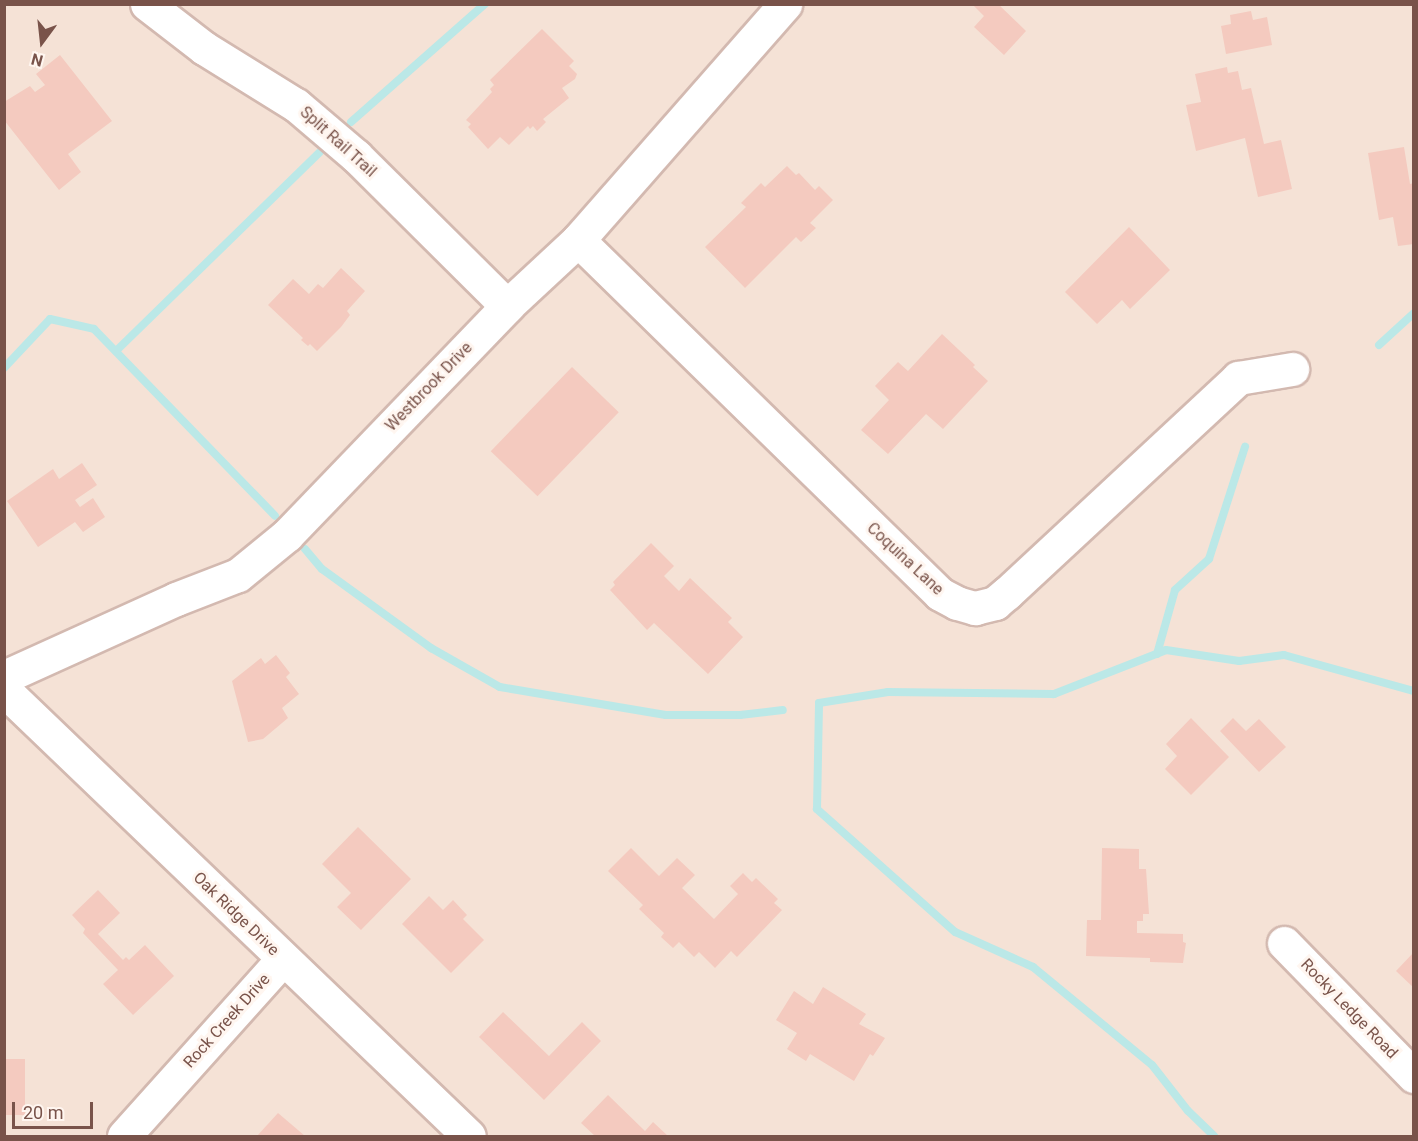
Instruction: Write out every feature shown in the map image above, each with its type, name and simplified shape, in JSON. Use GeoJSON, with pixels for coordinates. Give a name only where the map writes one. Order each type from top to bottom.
{"type":"FeatureCollection","features":[{"type":"Feature","properties":{"kind":"street","name":"Split Rail Trail"},"geometry":{"type":"LineString","coordinates":[[147,4],[204,48],[296,105],[356,156],[507,306]]}},
{"type":"Feature","properties":{"kind":"street","name":"Westbrook Drive"},"geometry":{"type":"LineString","coordinates":[[4,677],[176,599],[238,575],[288,535],[507,306],[578,240],[785,4]]}},
{"type":"Feature","properties":{"kind":"street","name":"Coquina Lane"},"geometry":{"type":"LineString","coordinates":[[578,240],[939,594],[957,603],[975,608],[995,603],[1007,593],[1238,378],[1292,369]]}},
{"type":"Feature","properties":{"kind":"street","name":"Oak Ridge Drive"},"geometry":{"type":"LineString","coordinates":[[4,690],[469,1137]]}},
{"type":"Feature","properties":{"kind":"street","name":"Rocky Ledge Road"},"geometry":{"type":"LineString","coordinates":[[1284,943],[1413,1076]]}},
{"type":"Feature","properties":{"kind":"street","name":"Rock Creek Drive"},"geometry":{"type":"LineString","coordinates":[[124,1137],[283,959]]}},
{"type":"Feature","properties":{"kind":"shaded area"},"geometry":{"type":"Polygon","coordinates":[[[5,5],[1413,5],[1413,1136],[5,1136],[5,5]]]}},
{"type":"Feature","properties":{"kind":"building"},"geometry":{"type":"Polygon","coordinates":[[[972,4],[998,4],[1026,31],[1004,55],[974,27],[984,16],[972,4]]]}},
{"type":"Feature","properties":{"kind":"building"},"geometry":{"type":"Polygon","coordinates":[[[1251,11],[1253,20],[1267,17],[1272,45],[1226,54],[1221,26],[1231,24],[1230,15],[1251,11]]]}},
{"type":"Feature","properties":{"kind":"building"},"geometry":{"type":"Polygon","coordinates":[[[542,29],[574,61],[569,66],[577,74],[575,79],[562,88],[569,98],[543,119],[546,122],[537,131],[533,126],[530,129],[528,126],[509,145],[500,137],[488,149],[468,127],[471,124],[466,120],[492,92],[490,89],[494,85],[490,80],[542,29]]]}},
{"type":"Feature","properties":{"kind":"building"},"geometry":{"type":"Polygon","coordinates":[[[60,55],[112,121],[68,154],[81,172],[59,190],[4,120],[4,102],[30,86],[35,92],[45,85],[36,74],[60,55]]]}},
{"type":"Feature","properties":{"kind":"building"},"geometry":{"type":"Polygon","coordinates":[[[1227,67],[1228,73],[1238,71],[1242,90],[1251,88],[1264,144],[1281,140],[1292,189],[1258,197],[1245,138],[1196,151],[1186,105],[1201,102],[1195,74],[1227,67]]]}},
{"type":"Feature","properties":{"kind":"building"},"geometry":{"type":"Polygon","coordinates":[[[1404,147],[1410,184],[1414,183],[1414,244],[1398,246],[1393,217],[1379,220],[1368,153],[1404,147]]]}},
{"type":"Feature","properties":{"kind":"building"},"geometry":{"type":"Polygon","coordinates":[[[787,166],[796,175],[799,173],[815,190],[819,186],[833,200],[810,223],[816,228],[801,242],[796,237],[745,288],[705,247],[746,207],[741,203],[761,183],[765,187],[787,166]]]}},
{"type":"Feature","properties":{"kind":"building"},"geometry":{"type":"Polygon","coordinates":[[[1129,227],[1170,270],[1130,309],[1122,300],[1097,324],[1065,292],[1129,227]]]}},
{"type":"Feature","properties":{"kind":"building"},"geometry":{"type":"Polygon","coordinates":[[[341,268],[365,291],[347,311],[350,315],[341,327],[317,351],[310,344],[308,346],[301,340],[303,338],[268,305],[293,279],[309,294],[318,284],[323,288],[341,268]]]}},
{"type":"Feature","properties":{"kind":"building"},"geometry":{"type":"Polygon","coordinates":[[[942,334],[975,365],[973,367],[988,381],[943,429],[926,414],[888,454],[861,430],[889,400],[875,386],[898,362],[908,371],[942,334]]]}},
{"type":"Feature","properties":{"kind":"building"},"geometry":{"type":"Polygon","coordinates":[[[572,367],[619,412],[537,496],[491,451],[572,367]]]}},
{"type":"Feature","properties":{"kind":"building"},"geometry":{"type":"Polygon","coordinates":[[[82,463],[97,485],[75,500],[80,507],[93,498],[105,517],[83,532],[75,522],[38,547],[7,501],[53,469],[59,479],[82,463]]]}},
{"type":"Feature","properties":{"kind":"building"},"geometry":{"type":"Polygon","coordinates":[[[651,543],[674,566],[664,576],[679,591],[690,578],[732,618],[728,622],[743,637],[708,674],[654,623],[647,630],[610,590],[615,585],[613,582],[651,543]]]}},
{"type":"Feature","properties":{"kind":"building"},"geometry":{"type":"Polygon","coordinates":[[[276,655],[290,673],[286,677],[299,694],[282,708],[288,718],[263,739],[248,742],[232,681],[261,658],[265,664],[276,655]]]}},
{"type":"Feature","properties":{"kind":"building"},"geometry":{"type":"Polygon","coordinates":[[[1191,718],[1229,757],[1191,795],[1165,769],[1177,756],[1166,744],[1191,718]]]}},
{"type":"Feature","properties":{"kind":"building"},"geometry":{"type":"Polygon","coordinates":[[[1233,718],[1246,731],[1259,719],[1286,747],[1259,772],[1220,731],[1233,718]]]}},
{"type":"Feature","properties":{"kind":"building"},"geometry":{"type":"Polygon","coordinates":[[[358,827],[411,879],[361,930],[337,907],[351,893],[322,864],[358,827]]]}},
{"type":"Feature","properties":{"kind":"building"},"geometry":{"type":"Polygon","coordinates":[[[631,848],[659,876],[677,858],[695,875],[682,888],[714,919],[738,894],[730,886],[743,873],[752,882],[756,878],[778,899],[774,903],[782,910],[737,957],[731,951],[715,968],[699,952],[694,957],[679,942],[673,948],[661,937],[664,933],[639,909],[643,905],[608,871],[631,848]]]}},
{"type":"Feature","properties":{"kind":"building"},"geometry":{"type":"Polygon","coordinates":[[[1102,848],[1139,849],[1139,869],[1146,869],[1149,914],[1143,914],[1143,921],[1137,921],[1137,933],[1183,934],[1183,942],[1186,943],[1183,963],[1150,962],[1150,958],[1086,956],[1087,920],[1101,920],[1102,848]]]}},
{"type":"Feature","properties":{"kind":"building"},"geometry":{"type":"Polygon","coordinates":[[[98,890],[120,913],[98,934],[123,960],[126,957],[129,960],[145,945],[174,976],[133,1015],[103,984],[118,970],[83,933],[85,929],[72,915],[98,890]]]}},
{"type":"Feature","properties":{"kind":"building"},"geometry":{"type":"Polygon","coordinates":[[[429,896],[443,910],[453,900],[467,915],[463,919],[484,940],[451,973],[402,924],[429,896]]]}},
{"type":"Feature","properties":{"kind":"building"},"geometry":{"type":"Polygon","coordinates":[[[1414,952],[1414,988],[1396,971],[1414,952]]]}},
{"type":"Feature","properties":{"kind":"building"},"geometry":{"type":"Polygon","coordinates":[[[823,987],[866,1014],[859,1024],[885,1038],[873,1056],[870,1054],[854,1081],[810,1054],[806,1061],[787,1049],[797,1033],[776,1020],[794,991],[813,1004],[823,987]]]}},
{"type":"Feature","properties":{"kind":"building"},"geometry":{"type":"Polygon","coordinates":[[[503,1012],[549,1056],[582,1022],[601,1041],[544,1100],[479,1037],[503,1012]]]}},
{"type":"Feature","properties":{"kind":"building"},"geometry":{"type":"Polygon","coordinates":[[[4,1059],[25,1059],[25,1115],[4,1115],[4,1059]]]}},
{"type":"Feature","properties":{"kind":"building"},"geometry":{"type":"Polygon","coordinates":[[[608,1095],[645,1131],[653,1122],[668,1136],[595,1136],[581,1123],[608,1095]]]}},
{"type":"Feature","properties":{"kind":"building"},"geometry":{"type":"Polygon","coordinates":[[[278,1113],[305,1136],[257,1136],[278,1113]]]}},
{"type":"Feature","properties":{"kind":"waterway"},"geometry":{"type":"LineString","coordinates":[[351,122],[485,4]]}},
{"type":"Feature","properties":{"kind":"waterway"},"geometry":{"type":"LineString","coordinates":[[116,351],[319,153]]}},
{"type":"Feature","properties":{"kind":"waterway"},"geometry":{"type":"LineString","coordinates":[[1379,345],[1414,313]]}},
{"type":"Feature","properties":{"kind":"waterway"},"geometry":{"type":"LineString","coordinates":[[4,368],[50,319],[94,329],[275,516]]}},
{"type":"Feature","properties":{"kind":"waterway"},"geometry":{"type":"LineString","coordinates":[[1157,654],[1175,590],[1209,559],[1245,447]]}},
{"type":"Feature","properties":{"kind":"waterway"},"geometry":{"type":"LineString","coordinates":[[305,549],[322,569],[431,648],[500,687],[666,715],[740,715],[783,710]]}},
{"type":"Feature","properties":{"kind":"waterway"},"geometry":{"type":"LineString","coordinates":[[1214,1136],[1188,1111],[1152,1065],[1033,967],[955,932],[817,809],[819,703],[888,692],[1054,694],[1166,650],[1239,661],[1284,655],[1414,691]]}}]}
